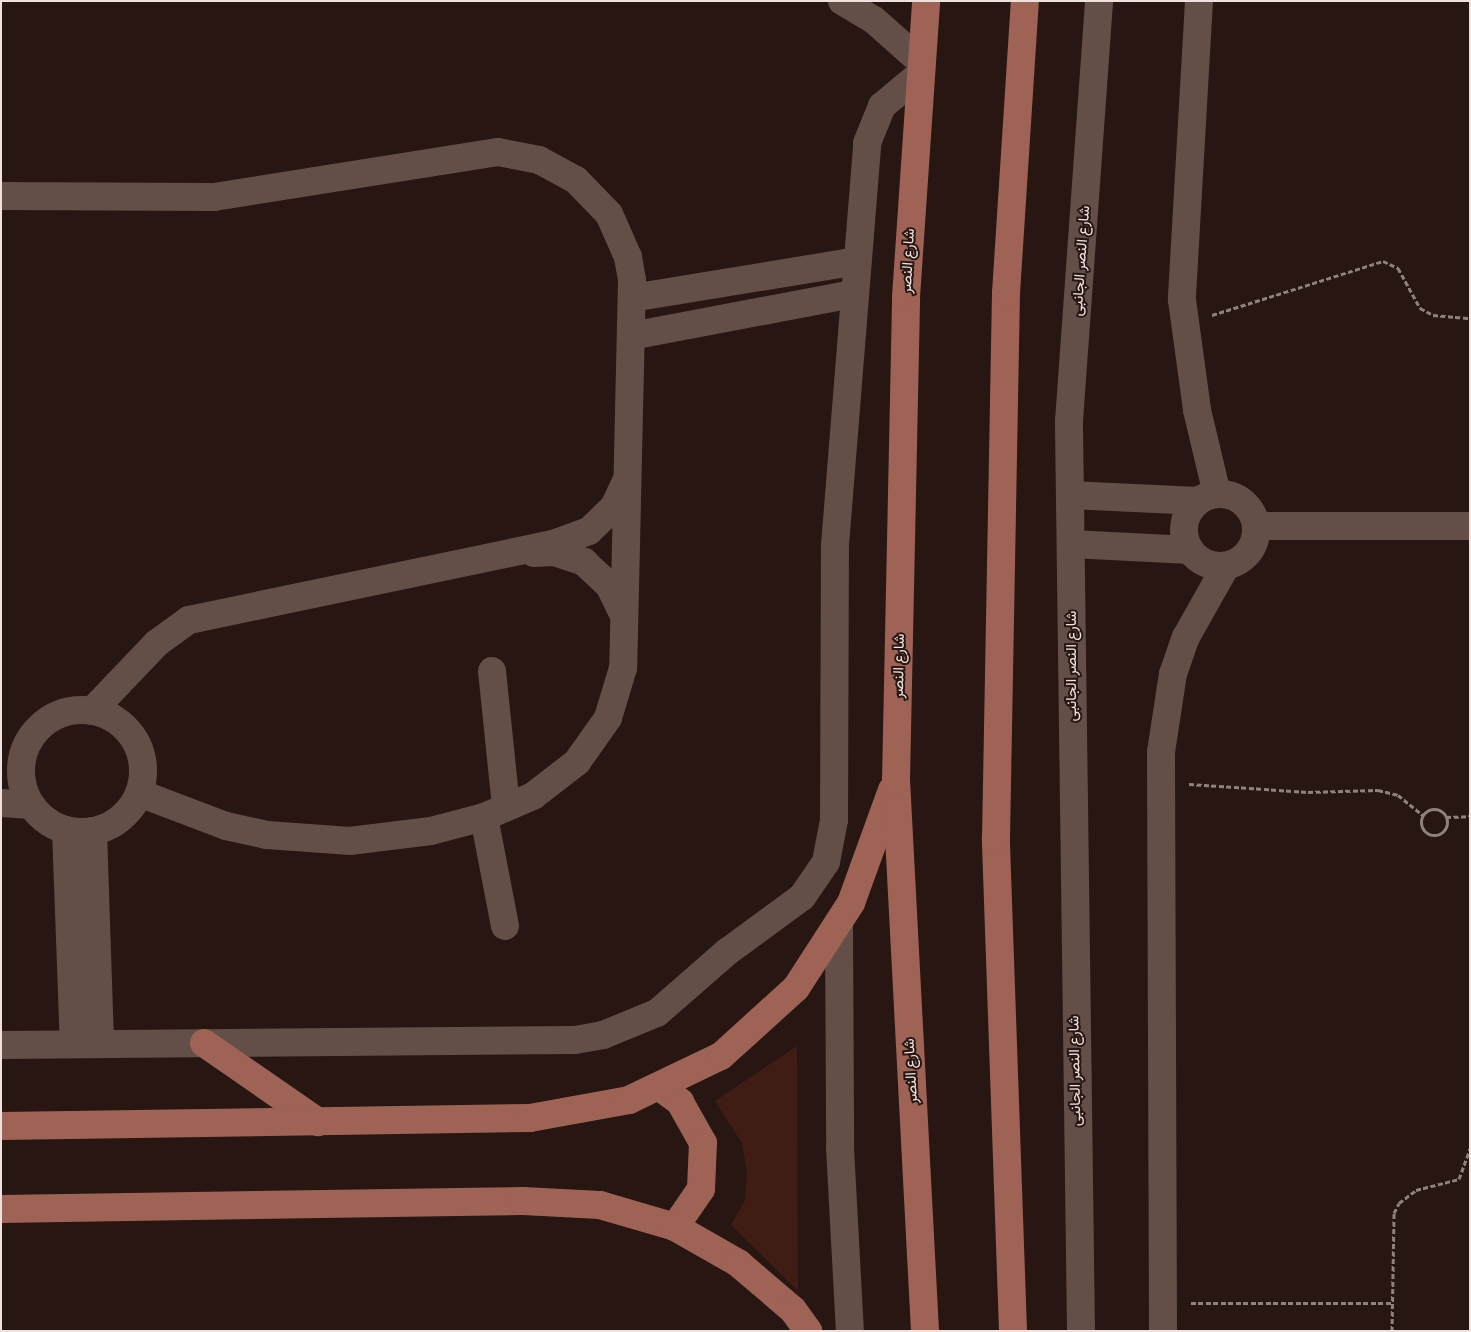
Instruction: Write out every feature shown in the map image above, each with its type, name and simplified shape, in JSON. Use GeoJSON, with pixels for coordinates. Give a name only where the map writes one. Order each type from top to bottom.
{"type":"FeatureCollection","features":[{"type":"Feature","properties":{"kind":"main road","name":"شارع النصر"},"geometry":{"type":"LineString","coordinates":[[925,1331],[896,780],[906,296],[926,1]]}},
{"type":"Feature","properties":{"kind":"main road"},"geometry":{"type":"LineString","coordinates":[[1013,1331],[996,838],[1006,293],[1025,1]]}},
{"type":"Feature","properties":{"kind":"main road"},"geometry":{"type":"LineString","coordinates":[[1,1126],[318,1122],[563,1115],[661,1088],[720,1056],[773,1013],[817,962],[839,924],[896,780]]}},
{"type":"Feature","properties":{"kind":"main road"},"geometry":{"type":"LineString","coordinates":[[204,1043],[318,1122]]}},
{"type":"Feature","properties":{"kind":"main road"},"geometry":{"type":"LineString","coordinates":[[661,1088],[680,1102],[703,1143],[701,1189],[675,1227]]}},
{"type":"Feature","properties":{"kind":"main road"},"geometry":{"type":"LineString","coordinates":[[1,1209],[523,1201],[600,1205],[675,1227],[738,1263],[793,1310],[808,1331]]}},
{"type":"Feature","properties":{"kind":"street"},"geometry":{"type":"LineString","coordinates":[[1,1045],[574,1040],[604,1035],[657,1013],[727,952],[802,897],[826,862],[834,820],[835,546],[864,162],[873,124],[896,91],[920,68],[874,20],[842,1]]}},
{"type":"Feature","properties":{"kind":"street","name":"شارع النصر الجانبى"},"geometry":{"type":"LineString","coordinates":[[1081,1331],[1070,421],[1099,1]]}},
{"type":"Feature","properties":{"kind":"street"},"geometry":{"type":"LineString","coordinates":[[1199,1],[1182,300],[1207,498],[1185,524],[1190,550],[1199,560],[1226,566]]}},
{"type":"Feature","properties":{"kind":"street"},"geometry":{"type":"LineString","coordinates":[[1,196],[214,196],[477,153],[519,154],[576,180],[609,214],[628,257],[632,298],[624,615],[620,685],[594,741],[556,781],[495,812],[391,837],[308,839],[226,826],[139,792]]}},
{"type":"Feature","properties":{"kind":"street"},"geometry":{"type":"LineString","coordinates":[[632,298],[857,261]]}},
{"type":"Feature","properties":{"kind":"street"},"geometry":{"type":"LineString","coordinates":[[784,273],[788,307]]}},
{"type":"Feature","properties":{"kind":"street"},"geometry":{"type":"LineString","coordinates":[[631,336],[854,294]]}},
{"type":"Feature","properties":{"kind":"street"},"geometry":{"type":"LineString","coordinates":[[92,711],[157,643],[189,620],[514,554],[589,531],[614,507],[628,475]]}},
{"type":"Feature","properties":{"kind":"street"},"geometry":{"type":"LineString","coordinates":[[1070,495],[1207,498],[1243,502],[1256,526],[1246,557],[1226,566],[1186,637],[1173,674],[1165,712],[1161,783],[1163,1331]]}},
{"type":"Feature","properties":{"kind":"street"},"geometry":{"type":"LineString","coordinates":[[1256,526],[1470,526]]}},
{"type":"Feature","properties":{"kind":"street"},"geometry":{"type":"LineString","coordinates":[[1071,544],[1190,550]]}},
{"type":"Feature","properties":{"kind":"street"},"geometry":{"type":"LineString","coordinates":[[514,554],[554,552],[584,562],[608,585],[624,615]]}},
{"type":"Feature","properties":{"kind":"street"},"geometry":{"type":"LineString","coordinates":[[492,671],[495,812],[505,926]]}},
{"type":"Feature","properties":{"kind":"street"},"geometry":{"type":"LineString","coordinates":[[1,750],[30,738],[57,715],[92,711],[109,716],[135,741],[142,757],[139,792],[122,818],[93,831],[66,830],[43,819],[31,805],[21,772],[30,738]]}},
{"type":"Feature","properties":{"kind":"street"},"geometry":{"type":"LineString","coordinates":[[1,803],[31,805]]}},
{"type":"Feature","properties":{"kind":"street"},"geometry":{"type":"LineString","coordinates":[[66,830],[87,1044]]}},
{"type":"Feature","properties":{"kind":"street"},"geometry":{"type":"LineString","coordinates":[[87,1044],[93,831]]}},
{"type":"Feature","properties":{"kind":"street"},"geometry":{"type":"LineString","coordinates":[[839,924],[840,1148],[850,1331]]}},
{"type":"Feature","properties":{"kind":"path"},"geometry":{"type":"LineString","coordinates":[[1184,324],[1375,261],[1398,268],[1410,296],[1433,315],[1470,318]]}},
{"type":"Feature","properties":{"kind":"path"},"geometry":{"type":"LineString","coordinates":[[1161,783],[1308,792],[1378,790],[1398,795],[1423,815]]}},
{"type":"Feature","properties":{"kind":"path"},"geometry":{"type":"LineString","coordinates":[[1423,815],[1435,809],[1446,817],[1470,816]]}},
{"type":"Feature","properties":{"kind":"path"},"geometry":{"type":"LineString","coordinates":[[1423,815],[1423,828],[1434,835],[1444,829],[1446,817]]}},
{"type":"Feature","properties":{"kind":"path"},"geometry":{"type":"LineString","coordinates":[[1392,1331],[1394,1213],[1399,1203],[1416,1190],[1449,1185],[1458,1179],[1470,1148]]}},
{"type":"Feature","properties":{"kind":"path"},"geometry":{"type":"LineString","coordinates":[[1163,1303],[1392,1303]]}},
{"type":"Feature","properties":{"kind":"shaded area"},"geometry":{"type":"Polygon","coordinates":[[[797,1046],[798,1291],[731,1225],[745,1200],[747,1172],[742,1143],[715,1101],[797,1046]]]}}]}
